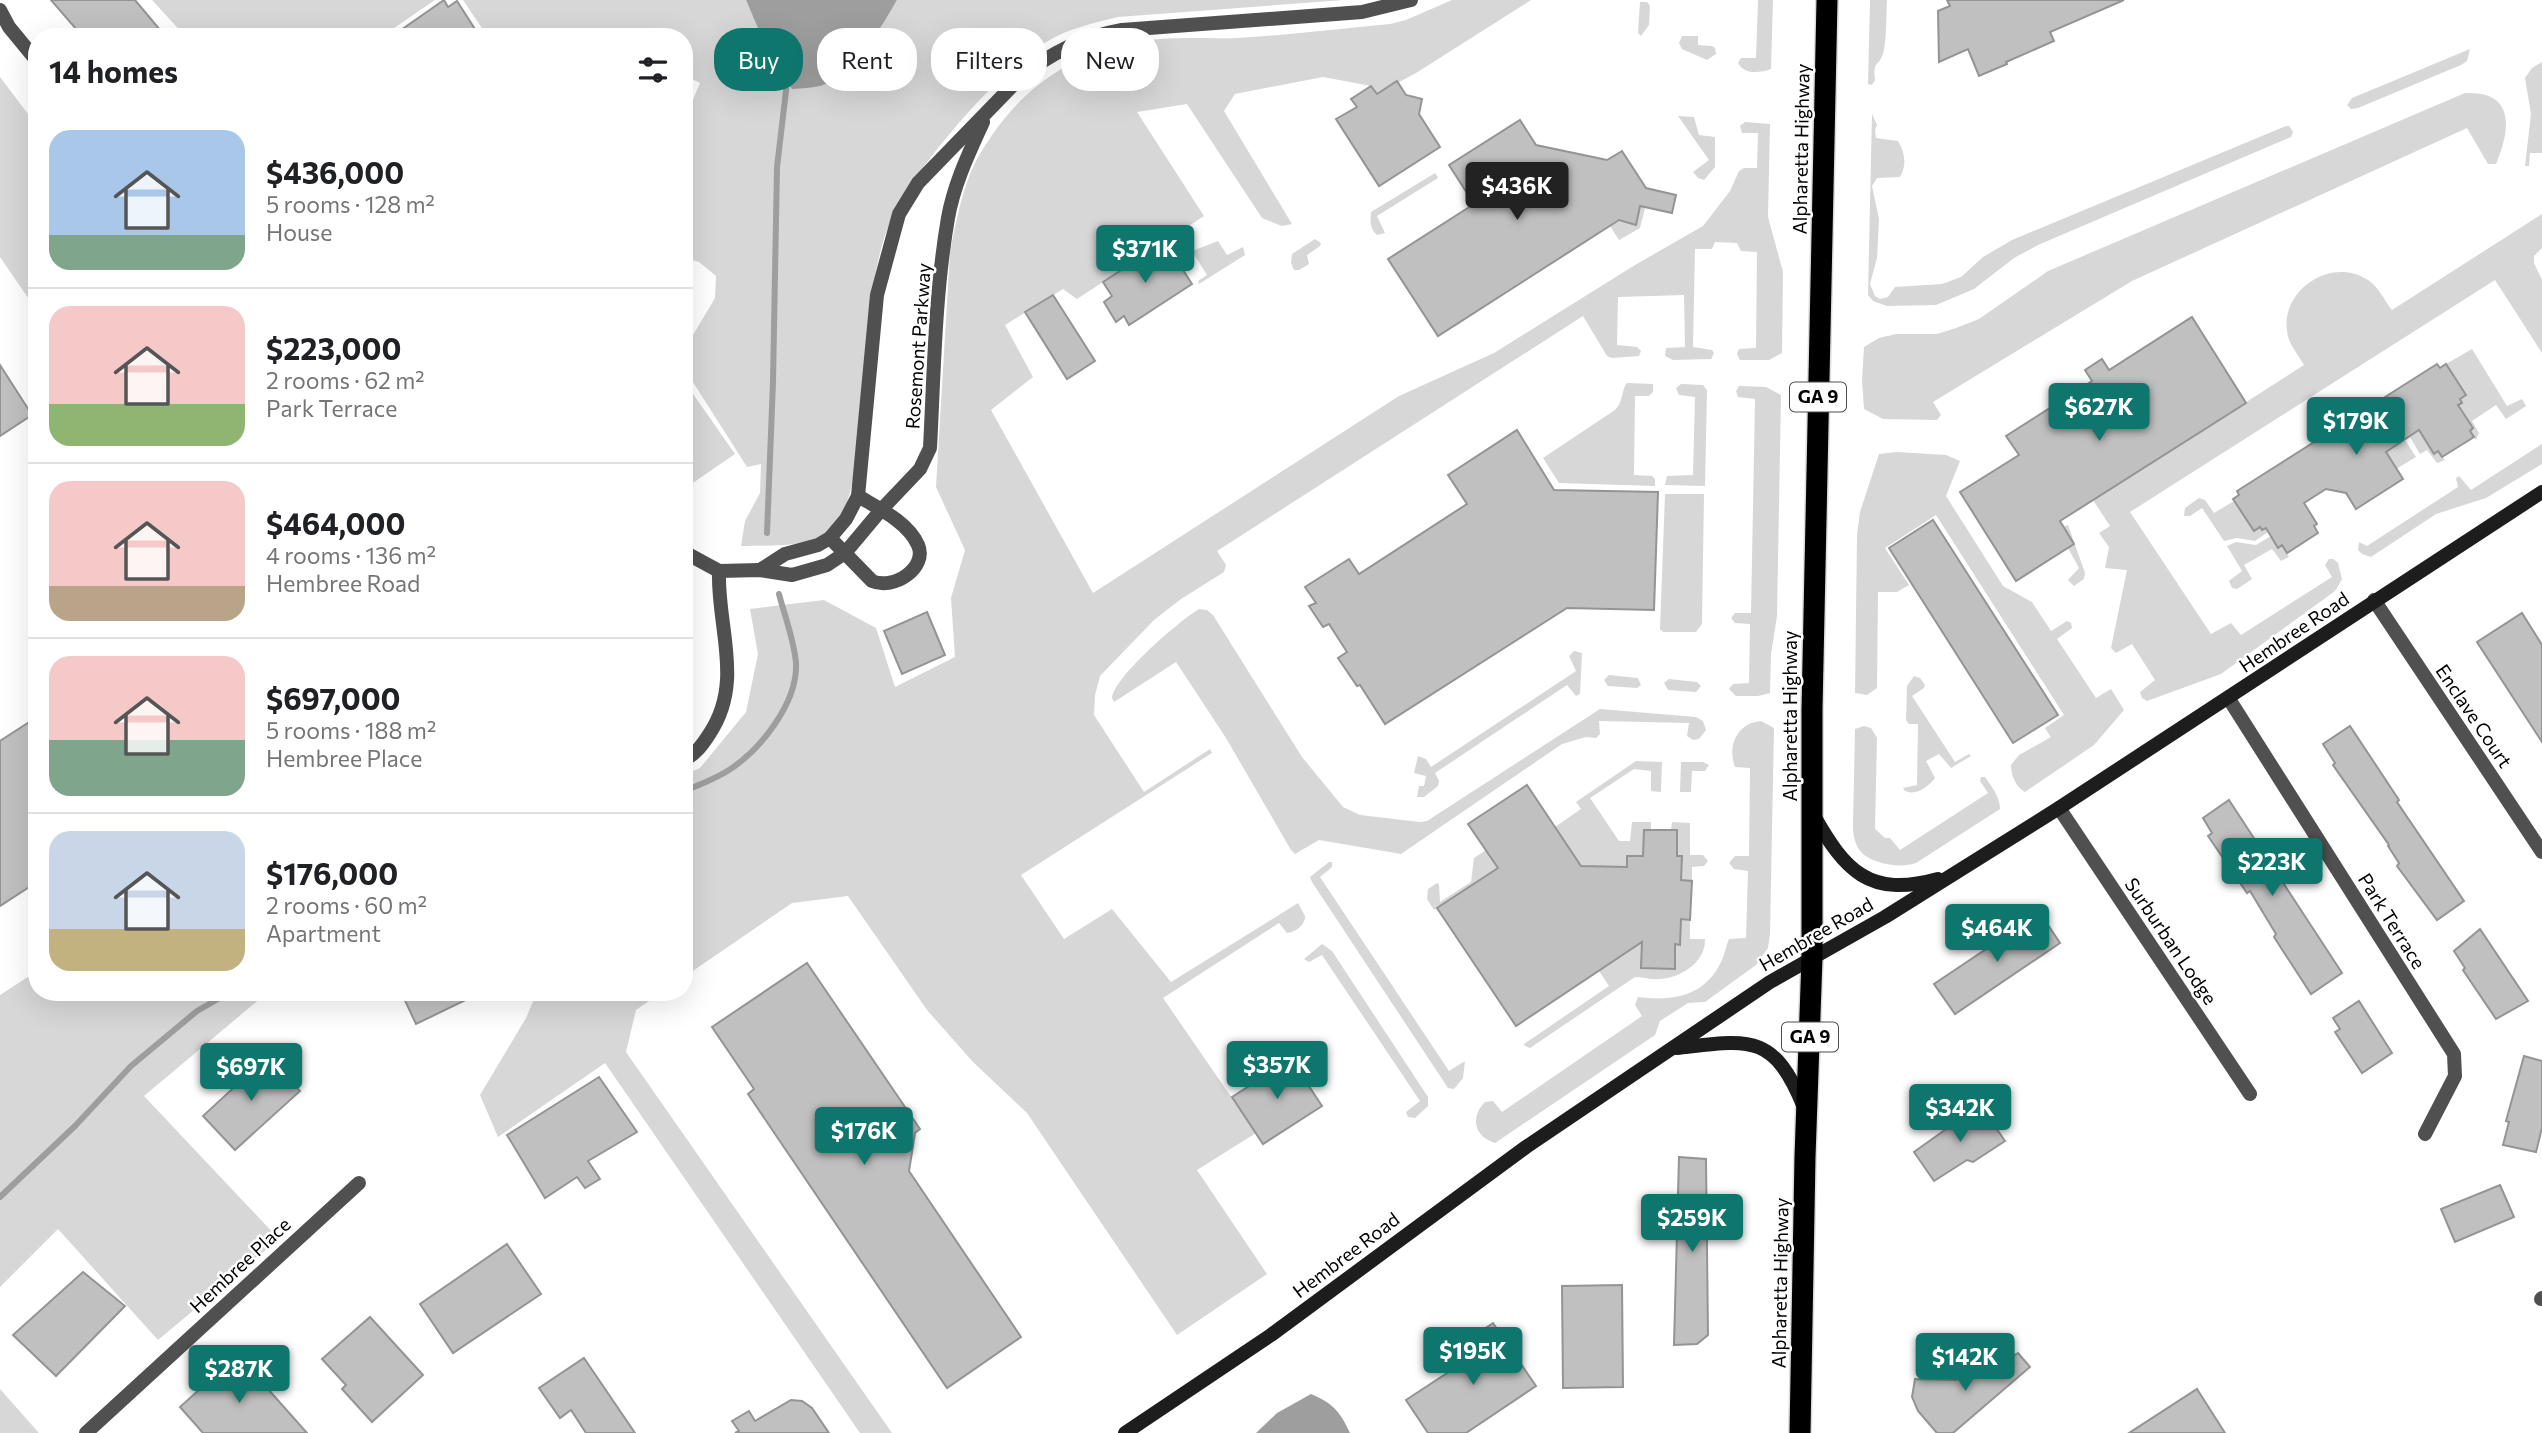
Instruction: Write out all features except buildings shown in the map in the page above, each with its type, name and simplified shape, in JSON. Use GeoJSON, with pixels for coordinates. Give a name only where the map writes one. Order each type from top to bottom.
{"type":"FeatureCollection","features":[{"type":"Feature","properties":{"kind":"highway","name":"Alpharetta Highway"},"geometry":{"type":"LineString","coordinates":[[1800,1433],[1812,958],[1812,709],[1827,0]]}},
{"type":"Feature","properties":{"kind":"street","name":"Rosemont Parkway"},"geometry":{"type":"LineString","coordinates":[[760,570],[785,554],[818,545],[830,538],[846,519],[858,496],[877,295],[899,214],[918,183],[1038,62],[1064,47],[1122,30],[1362,12],[1411,0]]}},
{"type":"Feature","properties":{"kind":"street"},"geometry":{"type":"LineString","coordinates":[[0,10],[9,27],[28,50]]}},
{"type":"Feature","properties":{"kind":"street","name":"Rosemont Parkway"},"geometry":{"type":"LineString","coordinates":[[693,557],[719,571],[760,570],[792,575],[827,565],[845,553],[920,469],[930,448],[937,305],[948,216],[961,172],[988,111]]}},
{"type":"Feature","properties":{"kind":"street","name":"Hembree Road"},"geometry":{"type":"LineString","coordinates":[[1125,1433],[1270,1335],[1526,1147],[1770,982],[1885,916],[2059,808],[2542,492]]}},
{"type":"Feature","properties":{"kind":"street"},"geometry":{"type":"LineString","coordinates":[[830,538],[872,581],[881,585],[895,583],[909,572],[919,557],[919,547],[910,533],[858,496]]}},
{"type":"Feature","properties":{"kind":"street"},"geometry":{"type":"LineString","coordinates":[[693,755],[718,721],[726,700],[728,670],[718,594],[719,571]]}},
{"type":"Feature","properties":{"kind":"street","name":"Enclave Court"},"geometry":{"type":"LineString","coordinates":[[2374,600],[2542,852]]}},
{"type":"Feature","properties":{"kind":"street","name":"Park Terrace"},"geometry":{"type":"LineString","coordinates":[[2229,699],[2454,1054],[2455,1076],[2425,1134]]}},
{"type":"Feature","properties":{"kind":"street","name":"Surburban Lodge"},"geometry":{"type":"LineString","coordinates":[[2059,808],[2250,1094]]}},
{"type":"Feature","properties":{"kind":"street"},"geometry":{"type":"LineString","coordinates":[[1812,812],[1841,859],[1876,883],[1892,887],[1918,884],[1952,875]]}},
{"type":"Feature","properties":{"kind":"street"},"geometry":{"type":"LineString","coordinates":[[1672,1049],[1739,1043],[1759,1047],[1776,1056],[1792,1078],[1807,1116]]}},
{"type":"Feature","properties":{"kind":"street","name":"Hembree Place"},"geometry":{"type":"LineString","coordinates":[[86,1433],[359,1183]]}},
{"type":"Feature","properties":{"kind":"shaded area"},"geometry":{"type":"Polygon","coordinates":[[[152,0],[435,0],[394,28],[178,28],[152,0]]]}},
{"type":"Feature","properties":{"kind":"shaded area"},"geometry":{"type":"Polygon","coordinates":[[[463,0],[746,0],[758,28],[714,28],[714,91],[803,91],[803,43],[817,41],[817,91],[917,91],[917,28],[881,28],[897,0],[1344,0],[1118,17],[1077,28],[1061,28],[1061,34],[1047,42],[1047,28],[931,28],[931,91],[988,91],[920,172],[886,232],[873,292],[853,477],[844,509],[831,529],[820,536],[795,544],[781,545],[741,546],[745,521],[760,493],[761,464],[747,467],[693,382],[693,335],[715,298],[716,276],[693,260],[693,100],[700,83],[693,80],[693,28],[482,28],[463,0]]]}},
{"type":"Feature","properties":{"kind":"shaded area"},"geometry":{"type":"Polygon","coordinates":[[[746,0],[897,0],[880,28],[817,28],[817,86],[803,88],[803,28],[758,28],[746,0]]]}},
{"type":"Feature","properties":{"kind":"shaded area"},"geometry":{"type":"Polygon","coordinates":[[[1452,0],[1531,0],[1416,73],[1377,94],[1371,86],[1323,77],[1235,94],[1224,111],[1292,224],[1282,226],[1262,218],[1187,104],[1137,112],[1204,216],[1077,299],[1063,289],[1005,325],[1033,377],[991,410],[1093,593],[1399,396],[1494,353],[1703,226],[1730,191],[1739,171],[1744,168],[1757,168],[1758,133],[1742,133],[1740,126],[1745,122],[1770,124],[1768,217],[1783,272],[1782,353],[1769,360],[1740,360],[1737,354],[1739,349],[1756,348],[1757,252],[1741,251],[1737,243],[1715,242],[1712,249],[1695,249],[1693,347],[1712,350],[1714,353],[1711,359],[1673,360],[1665,356],[1666,348],[1685,347],[1684,295],[1618,297],[1617,345],[1637,347],[1641,351],[1639,356],[1607,356],[1583,316],[1217,551],[1226,565],[1224,572],[1154,620],[1100,676],[1094,715],[1144,792],[1210,749],[1212,753],[1021,875],[1064,939],[1112,909],[1171,982],[1298,903],[1305,916],[1304,922],[1296,930],[1287,933],[1279,923],[1163,998],[1256,1133],[1197,1170],[1267,1274],[1177,1335],[1027,1113],[973,1062],[927,1010],[848,896],[792,903],[693,971],[693,771],[700,768],[746,712],[758,654],[750,609],[824,600],[876,628],[895,687],[955,657],[951,598],[965,550],[936,487],[950,252],[971,171],[990,138],[1023,98],[1031,91],[1047,91],[1047,79],[1061,69],[1061,91],[1159,91],[1159,39],[1237,38],[1390,24],[1452,0]]]}},
{"type":"Feature","properties":{"kind":"shaded area"},"geometry":{"type":"Polygon","coordinates":[[[1758,0],[1773,0],[1771,69],[1753,72],[1744,70],[1738,63],[1741,58],[1756,58],[1758,0]]]}},
{"type":"Feature","properties":{"kind":"shaded area"},"geometry":{"type":"Polygon","coordinates":[[[1870,0],[1887,0],[1884,48],[1875,66],[1875,80],[1872,85],[1868,84],[1870,0]]]}},
{"type":"Feature","properties":{"kind":"shaded area"},"geometry":{"type":"Polygon","coordinates":[[[1640,2],[1647,2],[1650,6],[1649,25],[1641,36],[1638,33],[1640,2]]]}},
{"type":"Feature","properties":{"kind":"shaded area"},"geometry":{"type":"Polygon","coordinates":[[[1682,36],[1698,36],[1698,45],[1712,46],[1716,54],[1707,60],[1682,49],[1679,43],[1682,36]]]}},
{"type":"Feature","properties":{"kind":"shaded area"},"geometry":{"type":"Polygon","coordinates":[[[2470,49],[2467,61],[2461,65],[2358,108],[2351,109],[2347,105],[2352,98],[2470,49]]]}},
{"type":"Feature","properties":{"kind":"shaded area"},"geometry":{"type":"Polygon","coordinates":[[[2542,62],[2542,153],[2530,153],[2529,166],[2525,166],[2531,114],[2525,78],[2532,68],[2542,62]]]}},
{"type":"Feature","properties":{"kind":"shaded area"},"geometry":{"type":"Polygon","coordinates":[[[0,77],[28,114],[28,298],[0,257],[0,77]]]}},
{"type":"Feature","properties":{"kind":"shaded area"},"geometry":{"type":"Polygon","coordinates":[[[2465,93],[2493,98],[2501,105],[2505,114],[2505,137],[2496,164],[2488,164],[2467,128],[2132,281],[1933,402],[1941,415],[1937,420],[1883,419],[1864,409],[1864,347],[1879,338],[1896,334],[1937,334],[1979,319],[2048,271],[2465,93]]]}},
{"type":"Feature","properties":{"kind":"shaded area"},"geometry":{"type":"Polygon","coordinates":[[[1872,114],[1877,125],[1876,138],[1898,141],[1904,159],[1900,177],[1877,178],[1872,186],[1879,219],[1877,258],[1870,284],[1875,296],[1880,299],[1888,297],[1895,287],[1942,284],[1961,277],[1983,257],[2012,240],[2286,126],[2293,132],[2291,137],[2038,245],[2014,258],[1974,289],[1936,305],[1887,306],[1873,301],[1868,295],[1872,114]]]}},
{"type":"Feature","properties":{"kind":"shaded area"},"geometry":{"type":"Polygon","coordinates":[[[1678,116],[1694,117],[1699,135],[1715,137],[1715,167],[1704,180],[1693,172],[1709,160],[1678,116]]]}},
{"type":"Feature","properties":{"kind":"shaded area"},"geometry":{"type":"Polygon","coordinates":[[[1435,173],[1438,178],[1377,216],[1385,233],[1377,235],[1371,225],[1371,212],[1435,173]]]}},
{"type":"Feature","properties":{"kind":"shaded area"},"geometry":{"type":"Polygon","coordinates":[[[1644,204],[1640,228],[1619,240],[1610,226],[1619,221],[1635,225],[1639,207],[1644,204]]]}},
{"type":"Feature","properties":{"kind":"shaded area"},"geometry":{"type":"Polygon","coordinates":[[[2542,214],[2542,248],[2534,256],[2534,263],[2542,280],[2542,353],[2495,280],[2130,512],[2211,634],[2231,623],[2241,635],[2332,577],[2325,565],[2329,559],[2338,563],[2342,579],[2335,591],[2221,674],[2147,701],[2142,698],[2140,692],[2155,680],[2132,644],[2116,653],[2111,648],[2127,570],[2105,568],[2109,547],[2099,533],[2110,526],[2093,500],[2304,365],[2289,340],[2287,316],[2300,290],[2312,281],[2339,272],[2354,274],[2372,283],[2392,310],[2542,214]]]}},
{"type":"Feature","properties":{"kind":"shaded area"},"geometry":{"type":"Polygon","coordinates":[[[1315,239],[1321,243],[1307,255],[1309,264],[1294,270],[1291,263],[1292,254],[1315,239]]]}},
{"type":"Feature","properties":{"kind":"shaded area"},"geometry":{"type":"Polygon","coordinates":[[[1218,241],[1227,255],[1243,247],[1245,255],[1199,284],[1198,281],[1207,275],[1192,251],[1218,241]]]}},
{"type":"Feature","properties":{"kind":"shaded area"},"geometry":{"type":"Polygon","coordinates":[[[2472,349],[2507,406],[2522,399],[2526,406],[2506,419],[2496,405],[2472,421],[2479,433],[2476,440],[2470,431],[2473,428],[2458,405],[2460,399],[2446,364],[2472,349]]]}},
{"type":"Feature","properties":{"kind":"shaded area"},"geometry":{"type":"Polygon","coordinates":[[[1627,383],[1653,384],[1653,392],[1649,396],[1635,396],[1634,475],[1652,476],[1655,486],[1559,483],[1543,458],[1615,410],[1627,383]]]}},
{"type":"Feature","properties":{"kind":"shaded area"},"geometry":{"type":"Polygon","coordinates":[[[1681,384],[1703,385],[1707,390],[1705,486],[1665,485],[1667,476],[1693,475],[1695,397],[1679,395],[1676,388],[1681,384]]]}},
{"type":"Feature","properties":{"kind":"shaded area"},"geometry":{"type":"Polygon","coordinates":[[[1739,386],[1766,387],[1781,395],[1777,616],[1771,654],[1770,693],[1758,696],[1736,696],[1729,689],[1733,684],[1749,683],[1750,624],[1735,623],[1731,618],[1735,613],[1751,613],[1755,399],[1738,397],[1736,391],[1739,386]]]}},
{"type":"Feature","properties":{"kind":"shaded area"},"geometry":{"type":"Polygon","coordinates":[[[693,394],[735,454],[693,483],[693,394]]]}},
{"type":"Feature","properties":{"kind":"shaded area"},"geometry":{"type":"Polygon","coordinates":[[[2419,431],[2434,453],[2438,451],[2445,460],[2437,463],[2427,450],[2420,454],[2410,437],[2419,431]]]}},
{"type":"Feature","properties":{"kind":"shaded area"},"geometry":{"type":"Polygon","coordinates":[[[2405,440],[2416,457],[2396,469],[2382,455],[2405,440]]]}},
{"type":"Feature","properties":{"kind":"shaded area"},"geometry":{"type":"Polygon","coordinates":[[[2542,444],[2542,464],[2486,498],[2436,514],[2371,557],[2358,550],[2359,542],[2367,546],[2458,487],[2456,478],[2459,476],[2471,490],[2542,444]]]}},
{"type":"Feature","properties":{"kind":"shaded area"},"geometry":{"type":"Polygon","coordinates":[[[1897,452],[1946,455],[1960,461],[1946,496],[2003,586],[2032,602],[2051,631],[2067,621],[2071,623],[2072,628],[2057,639],[2096,698],[2111,689],[2124,710],[2094,745],[2025,792],[2015,781],[2011,765],[2019,755],[2051,737],[2045,728],[2064,715],[1936,515],[1885,548],[1909,585],[1897,592],[1878,592],[1877,688],[1867,695],[1855,693],[1857,535],[1860,512],[1879,454],[1897,452]]]}},
{"type":"Feature","properties":{"kind":"shaded area"},"geometry":{"type":"Polygon","coordinates":[[[1665,494],[1704,494],[1702,624],[1696,632],[1663,632],[1660,629],[1665,494]]]}},
{"type":"Feature","properties":{"kind":"shaded area"},"geometry":{"type":"Polygon","coordinates":[[[2199,498],[2205,500],[2214,513],[2234,501],[2254,531],[2260,527],[2266,528],[2268,532],[2255,541],[2237,538],[2224,541],[2202,508],[2190,516],[2184,516],[2185,508],[2199,498]]]}},
{"type":"Feature","properties":{"kind":"shaded area"},"geometry":{"type":"Polygon","coordinates":[[[2068,525],[2085,573],[2084,579],[2074,586],[2068,580],[2079,568],[2068,548],[2074,544],[2063,527],[2068,525]]]}},
{"type":"Feature","properties":{"kind":"shaded area"},"geometry":{"type":"Polygon","coordinates":[[[2271,536],[2278,548],[2282,545],[2289,557],[2281,561],[2272,549],[2244,565],[2252,579],[2237,589],[2232,588],[2229,581],[2242,571],[2227,546],[2236,542],[2256,545],[2271,536]]]}},
{"type":"Feature","properties":{"kind":"shaded area"},"geometry":{"type":"Polygon","coordinates":[[[1199,609],[1207,610],[1213,615],[1302,757],[1343,807],[1360,815],[1427,821],[1600,709],[1696,717],[1703,721],[1706,730],[1699,739],[1693,740],[1687,736],[1689,723],[1599,721],[1600,734],[1596,738],[1586,737],[1562,744],[1401,854],[1319,840],[1295,854],[1226,738],[1176,662],[1114,702],[1112,698],[1116,688],[1136,663],[1177,625],[1199,609]]]}},
{"type":"Feature","properties":{"kind":"shaded area"},"geometry":{"type":"Polygon","coordinates":[[[1574,651],[1582,653],[1580,694],[1576,696],[1567,685],[1435,773],[1438,786],[1424,797],[1417,797],[1419,786],[1424,786],[1426,776],[1414,773],[1418,756],[1426,759],[1431,767],[1576,671],[1569,656],[1574,651]]]}},
{"type":"Feature","properties":{"kind":"shaded area"},"geometry":{"type":"Polygon","coordinates":[[[1609,675],[1638,678],[1641,685],[1637,688],[1608,686],[1604,680],[1609,675]]]}},
{"type":"Feature","properties":{"kind":"shaded area"},"geometry":{"type":"Polygon","coordinates":[[[1914,676],[1920,678],[1925,685],[1912,696],[1955,762],[1969,754],[1971,756],[1951,768],[1939,754],[1926,761],[1935,778],[1922,790],[1909,792],[1903,788],[1917,785],[1918,724],[1909,724],[1906,720],[1907,686],[1914,676]]]}},
{"type":"Feature","properties":{"kind":"shaded area"},"geometry":{"type":"Polygon","coordinates":[[[1669,679],[1697,682],[1701,686],[1696,692],[1668,690],[1664,683],[1669,679]]]}},
{"type":"Feature","properties":{"kind":"shaded area"},"geometry":{"type":"Polygon","coordinates":[[[1761,721],[1774,728],[1768,948],[1756,965],[1705,1002],[1688,1003],[1660,1021],[1655,1035],[1495,1143],[1488,1140],[1476,1126],[1477,1114],[1485,1102],[1493,1101],[1502,1112],[1642,1016],[1635,1005],[1638,997],[1676,997],[1697,989],[1715,972],[1729,939],[1746,938],[1748,871],[1734,869],[1729,863],[1735,856],[1749,856],[1750,768],[1735,767],[1732,751],[1740,731],[1761,721]]]}},
{"type":"Feature","properties":{"kind":"shaded area"},"geometry":{"type":"Polygon","coordinates":[[[1864,726],[1871,728],[1877,738],[1875,829],[1885,838],[1890,838],[1900,850],[1988,793],[1980,781],[1981,777],[1985,777],[1993,788],[2000,809],[1916,863],[1893,865],[1869,858],[1858,848],[1853,828],[1855,729],[1864,726]]]}},
{"type":"Feature","properties":{"kind":"shaded area"},"geometry":{"type":"Polygon","coordinates":[[[1636,761],[1662,762],[1661,792],[1651,791],[1651,771],[1634,769],[1590,798],[1619,841],[1630,841],[1632,822],[1651,822],[1651,830],[1644,830],[1643,862],[1640,856],[1628,856],[1627,867],[1581,866],[1555,827],[1581,809],[1576,802],[1636,761]]]}},
{"type":"Feature","properties":{"kind":"shaded area"},"geometry":{"type":"Polygon","coordinates":[[[1681,762],[1703,762],[1709,765],[1705,771],[1692,771],[1691,792],[1680,792],[1681,762]]]}},
{"type":"Feature","properties":{"kind":"shaded area"},"geometry":{"type":"Polygon","coordinates":[[[1672,822],[1690,823],[1690,855],[1703,855],[1708,861],[1704,866],[1692,867],[1692,881],[1681,880],[1682,856],[1677,856],[1677,831],[1671,830],[1672,822]]]}},
{"type":"Feature","properties":{"kind":"shaded area"},"geometry":{"type":"Polygon","coordinates":[[[1486,850],[1498,868],[1434,910],[1427,899],[1428,889],[1439,884],[1440,902],[1471,882],[1474,858],[1486,850]]]}},
{"type":"Feature","properties":{"kind":"shaded area"},"geometry":{"type":"Polygon","coordinates":[[[1332,862],[1332,867],[1320,877],[1449,1071],[1465,1061],[1463,1078],[1454,1089],[1448,1088],[1312,882],[1310,877],[1332,862]]]}},
{"type":"Feature","properties":{"kind":"shaded area"},"geometry":{"type":"Polygon","coordinates":[[[1681,919],[1690,920],[1690,939],[1705,939],[1701,955],[1690,968],[1666,978],[1635,977],[1530,1048],[1525,1046],[1524,1044],[1609,986],[1599,971],[1642,941],[1641,968],[1674,969],[1675,944],[1680,945],[1681,919]]]}},
{"type":"Feature","properties":{"kind":"shaded area"},"geometry":{"type":"Polygon","coordinates":[[[1322,944],[1332,951],[1428,1097],[1428,1106],[1415,1118],[1408,1117],[1406,1112],[1420,1101],[1322,955],[1309,962],[1304,959],[1322,944]]]}},
{"type":"Feature","properties":{"kind":"shaded area"},"geometry":{"type":"Polygon","coordinates":[[[28,977],[28,1001],[257,1001],[144,1096],[279,1239],[158,1340],[58,1229],[0,1287],[0,995],[28,977]]]}},
{"type":"Feature","properties":{"kind":"shaded area"},"geometry":{"type":"Polygon","coordinates":[[[533,1001],[649,1001],[636,1010],[626,1052],[892,1433],[860,1433],[605,1063],[498,1137],[480,1095],[526,1018],[533,1001]]]}},
{"type":"Feature","properties":{"kind":"shaded area"},"geometry":{"type":"Polygon","coordinates":[[[0,1389],[39,1433],[0,1433],[0,1389]]]}},
{"type":"Feature","properties":{"kind":"shaded area"},"geometry":{"type":"Polygon","coordinates":[[[1311,1394],[1335,1409],[1350,1433],[1256,1433],[1277,1413],[1311,1394]]]}},
{"type":"Feature","properties":{"kind":"waterway"},"geometry":{"type":"LineString","coordinates":[[767,533],[777,167],[786,91]]}},
{"type":"Feature","properties":{"kind":"waterway"},"geometry":{"type":"LineString","coordinates":[[693,787],[729,770],[753,750],[775,724],[791,694],[796,663],[779,594]]}},
{"type":"Feature","properties":{"kind":"waterway"},"geometry":{"type":"LineString","coordinates":[[0,1197],[75,1126],[131,1066],[197,1011],[214,1001]]}}]}
